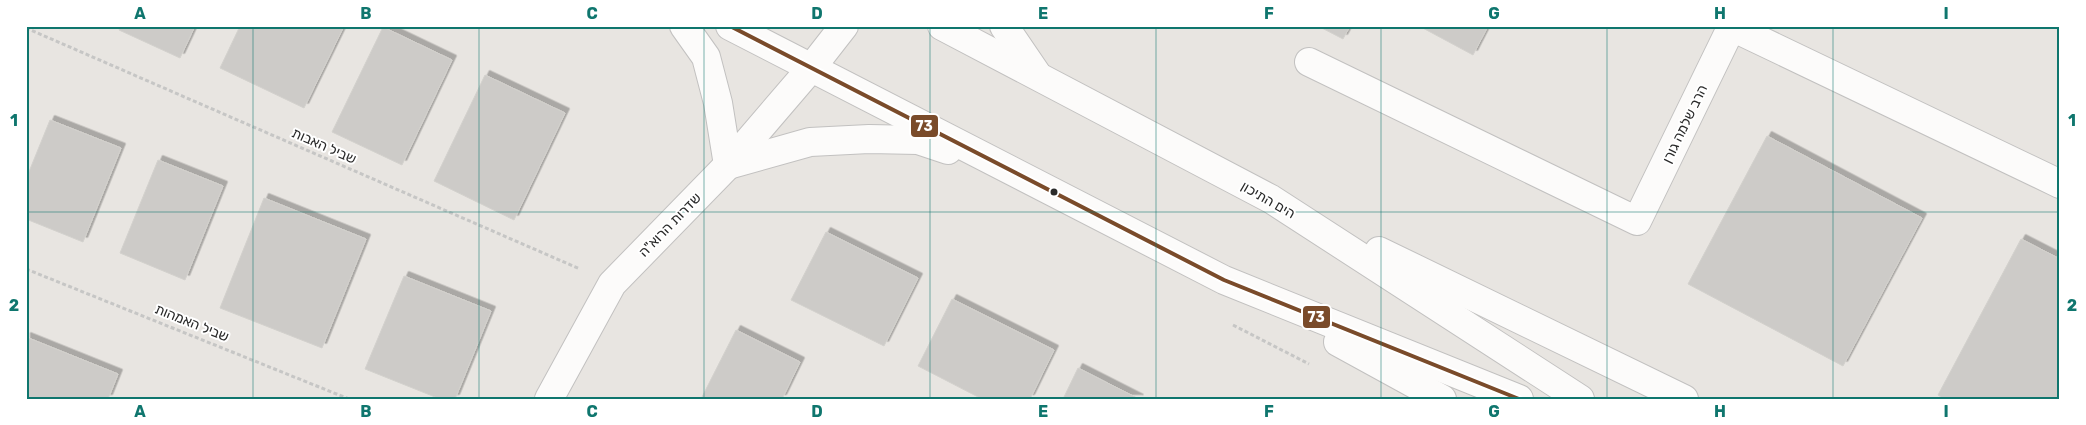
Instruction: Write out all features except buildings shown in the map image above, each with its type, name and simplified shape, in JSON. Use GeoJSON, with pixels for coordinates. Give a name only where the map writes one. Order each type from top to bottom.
{"type":"FeatureCollection","features":[{"type":"Feature","properties":{"kind":"street"},"geometry":{"type":"LineString","coordinates":[[684,26],[706,57],[718,102],[728,165],[810,142],[869,138],[918,140],[1008,169]]}},
{"type":"Feature","properties":{"kind":"street"},"geometry":{"type":"LineString","coordinates":[[730,26],[1224,280],[1414,392],[1442,399]]}},
{"type":"Feature","properties":{"kind":"street","name":"שדרות הרוא\"ה"},"geometry":{"type":"LineString","coordinates":[[549,399],[612,284],[728,165],[812,67],[844,26]]}},
{"type":"Feature","properties":{"kind":"street","name":"הים התיכון"},"geometry":{"type":"LineString","coordinates":[[942,26],[1271,199],[1580,399]]}},
{"type":"Feature","properties":{"kind":"street"},"geometry":{"type":"LineString","coordinates":[[1004,26],[1038,77]]}},
{"type":"Feature","properties":{"kind":"street"},"geometry":{"type":"LineString","coordinates":[[1732,27],[2060,184]]}},
{"type":"Feature","properties":{"kind":"street","name":"הרב שלמה גורן"},"geometry":{"type":"LineString","coordinates":[[1309,62],[1637,221],[1732,27]]}},
{"type":"Feature","properties":{"kind":"street"},"geometry":{"type":"LineString","coordinates":[[1271,199],[1684,399]]}},
{"type":"Feature","properties":{"kind":"street"},"geometry":{"type":"LineString","coordinates":[[1224,280],[1518,399]]}},
{"type":"Feature","properties":{"kind":"path","name":"שביל האבות"},"geometry":{"type":"LineString","coordinates":[[26,28],[612,284]]}},
{"type":"Feature","properties":{"kind":"path","name":"שביל האמהות"},"geometry":{"type":"LineString","coordinates":[[26,269],[349,399]]}},
{"type":"Feature","properties":{"kind":"transit line","name":"73"},"geometry":{"type":"LineString","coordinates":[[730,26],[1224,280],[1519,399]]}}]}
